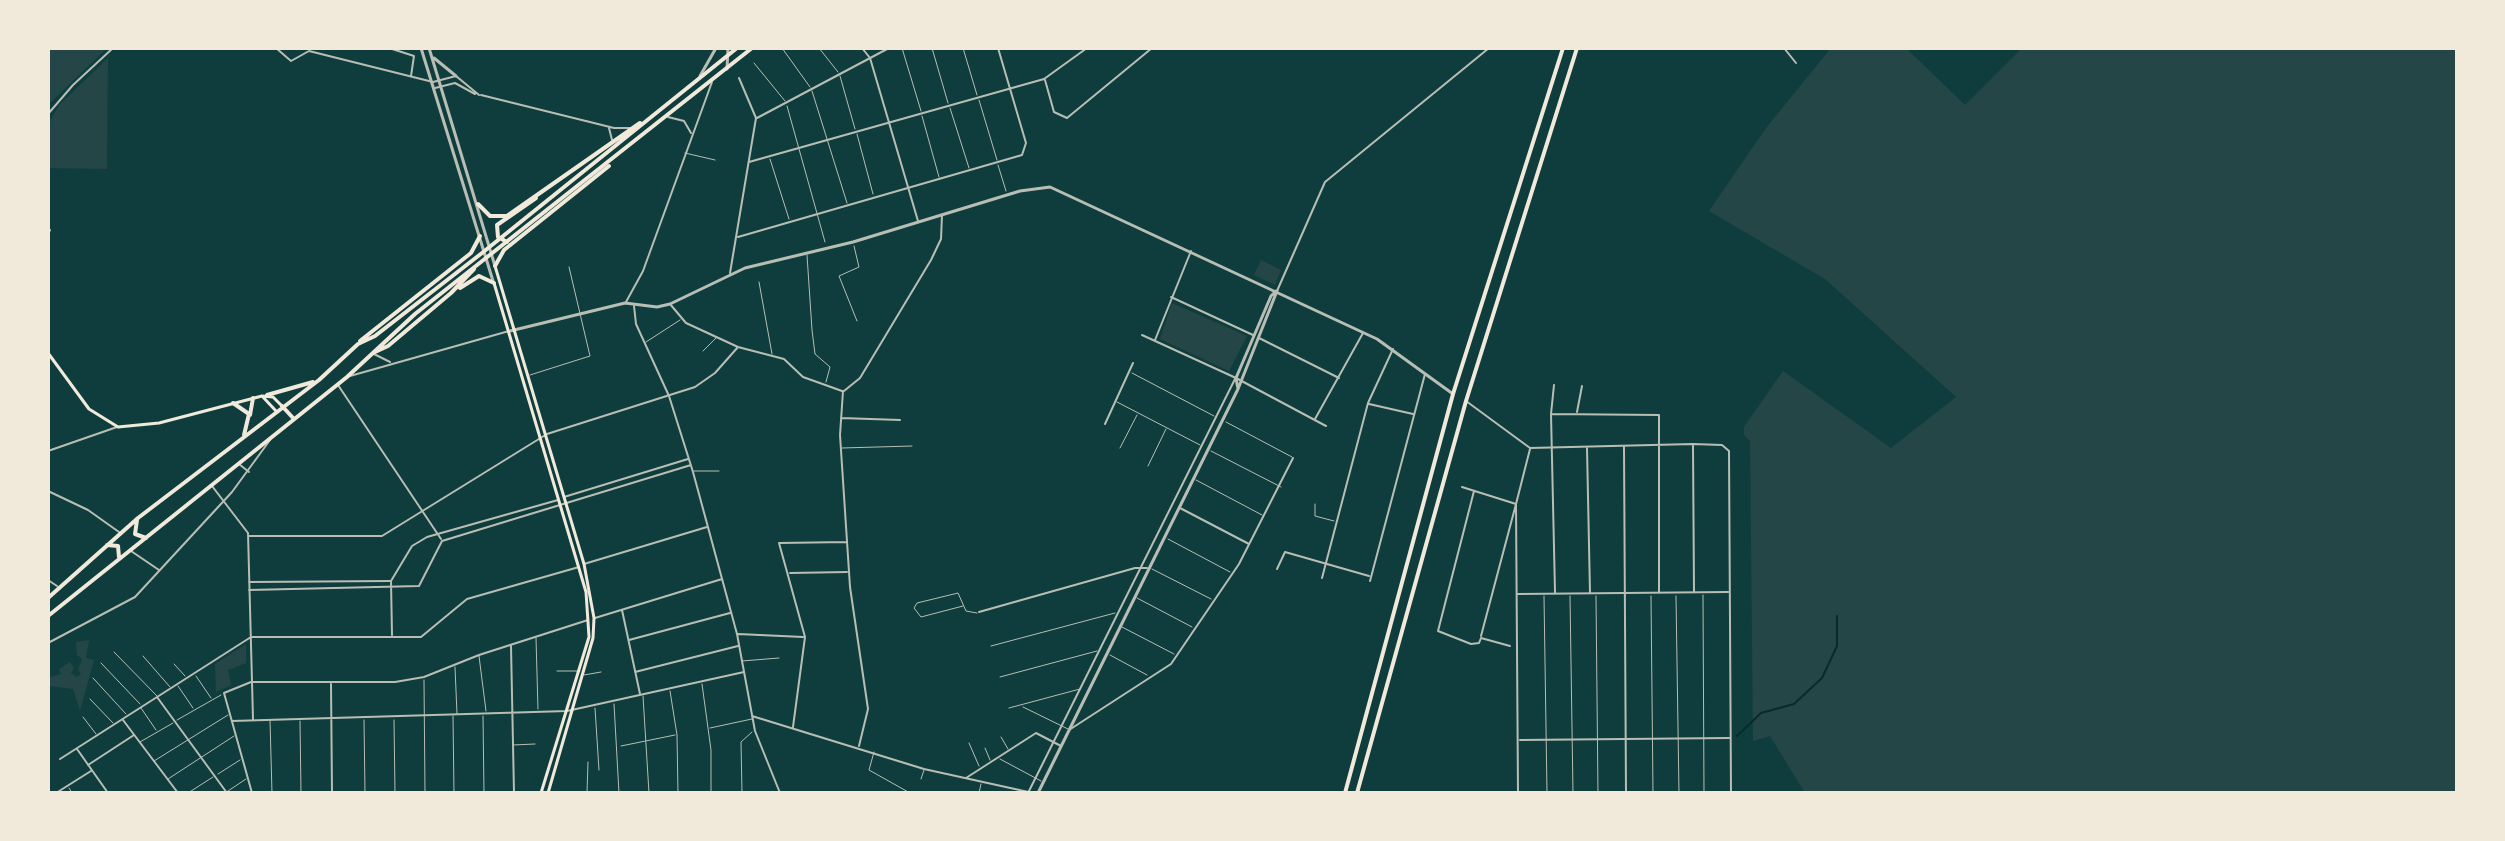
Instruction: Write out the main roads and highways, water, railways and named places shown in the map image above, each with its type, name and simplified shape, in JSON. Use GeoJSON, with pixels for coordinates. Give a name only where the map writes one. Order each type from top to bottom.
{"type":"FeatureCollection","features":[{"type":"Feature","properties":{"kind":"main road"},"geometry":{"type":"LineString","coordinates":[[358,344],[375,336],[410,309],[737,48]]}},
{"type":"Feature","properties":{"kind":"main road"},"geometry":{"type":"LineString","coordinates":[[48,616],[347,377],[415,314],[752,48]]}},
{"type":"Feature","properties":{"kind":"main road"},"geometry":{"type":"LineString","coordinates":[[1345,793],[1453,394],[1563,48]]}},
{"type":"Feature","properties":{"kind":"main road"},"geometry":{"type":"LineString","coordinates":[[1357,793],[1466,401],[1577,48]]}},
{"type":"Feature","properties":{"kind":"main road"},"geometry":{"type":"LineString","coordinates":[[478,204],[487,215],[503,217],[648,120]]}},
{"type":"Feature","properties":{"kind":"main road"},"geometry":{"type":"LineString","coordinates":[[548,793],[573,710],[591,619],[582,565],[542,437],[516,329],[495,266],[500,254],[646,134]]}},
{"type":"Feature","properties":{"kind":"main road"},"geometry":{"type":"LineString","coordinates":[[520,239],[503,241],[496,233],[497,225],[547,188]]}},
{"type":"Feature","properties":{"kind":"main road"},"geometry":{"type":"LineString","coordinates":[[48,598],[120,532],[319,380],[369,331],[474,250],[480,236]]}},
{"type":"Feature","properties":{"kind":"main road"},"geometry":{"type":"LineString","coordinates":[[373,353],[388,346],[474,272],[472,263],[461,261]]}},
{"type":"Feature","properties":{"kind":"main road"},"geometry":{"type":"LineString","coordinates":[[451,293],[479,276],[494,283],[547,434],[562,498]]}},
{"type":"Feature","properties":{"kind":"main road"},"geometry":{"type":"LineString","coordinates":[[48,353],[89,409],[118,427],[159,423],[319,380]]}},
{"type":"Feature","properties":{"kind":"main road"},"geometry":{"type":"LineString","coordinates":[[264,396],[282,406],[294,419]]}},
{"type":"Feature","properties":{"kind":"main road"},"geometry":{"type":"LineString","coordinates":[[264,396],[276,411]]}},
{"type":"Feature","properties":{"kind":"main road"},"geometry":{"type":"LineString","coordinates":[[241,439],[253,398]]}},
{"type":"Feature","properties":{"kind":"main road"},"geometry":{"type":"LineString","coordinates":[[233,403],[244,407],[249,417]]}},
{"type":"Feature","properties":{"kind":"main road"},"geometry":{"type":"LineString","coordinates":[[138,518],[135,534],[146,538]]}},
{"type":"Feature","properties":{"kind":"main road"},"geometry":{"type":"LineString","coordinates":[[105,546],[118,546],[118,560]]}},
{"type":"Feature","properties":{"kind":"main road"},"geometry":{"type":"LineString","coordinates":[[541,793],[580,675]]}},
{"type":"Feature","properties":{"kind":"waterway"},"geometry":{"type":"LineString","coordinates":[[1737,736],[1761,713],[1794,704],[1822,678],[1837,646],[1837,616]]}}]}
